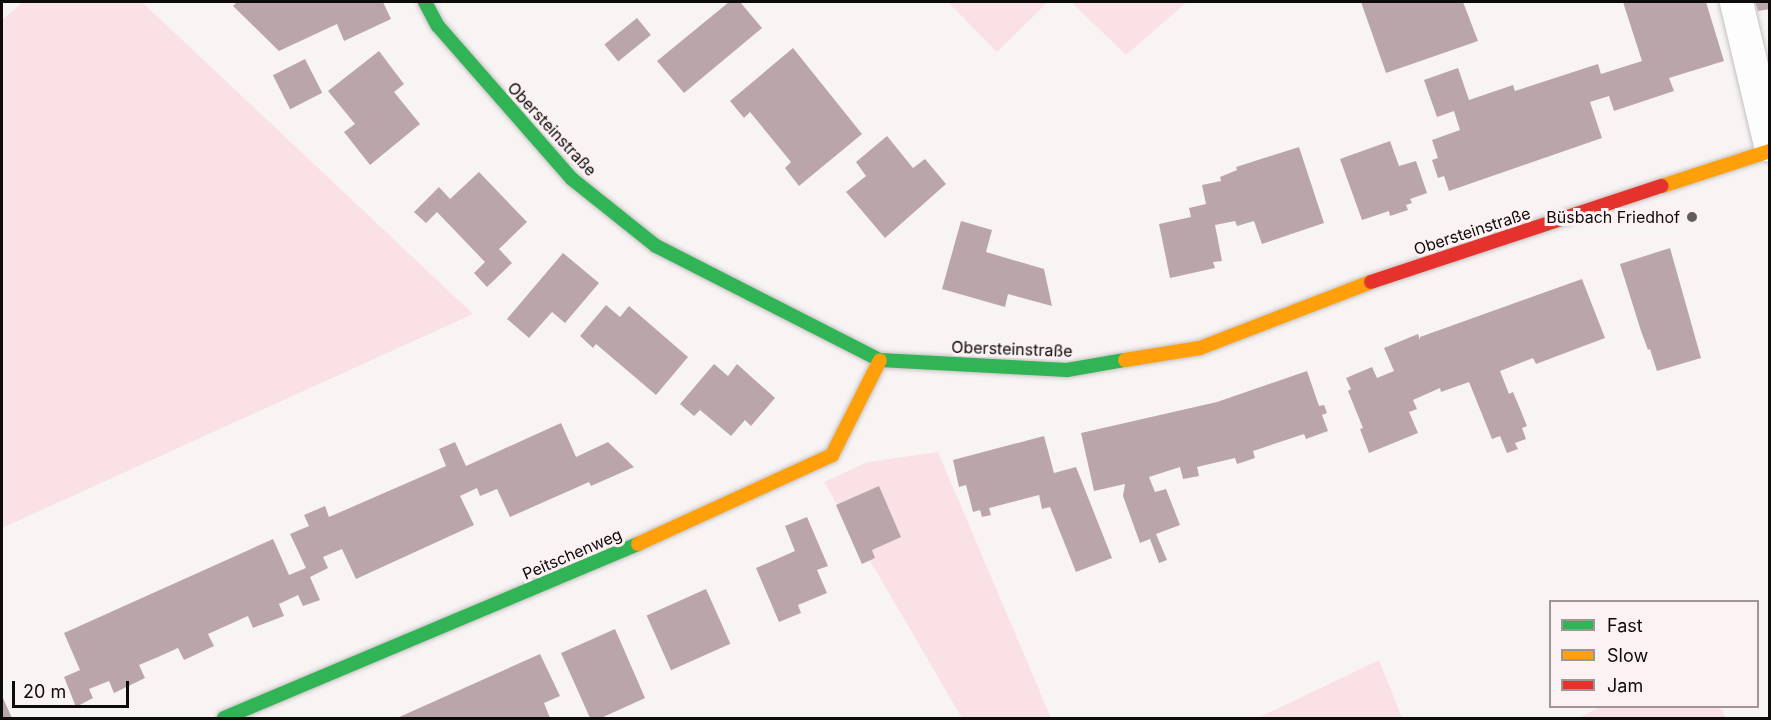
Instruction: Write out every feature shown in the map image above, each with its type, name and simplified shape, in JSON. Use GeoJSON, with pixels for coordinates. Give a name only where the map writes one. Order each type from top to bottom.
{"type":"FeatureCollection","features":[{"type":"Feature","properties":{"kind":"street","name":"Obersteinstraße"},"geometry":{"type":"LineString","coordinates":[[425,2],[438,26],[572,179],[656,246],[880,360],[1067,370],[1200,348],[1355,287],[1770,152]]}},
{"type":"Feature","properties":{"kind":"street"},"geometry":{"type":"LineString","coordinates":[[1736,2],[1770,145]]}},
{"type":"Feature","properties":{"kind":"street","name":"Peitschenweg"},"geometry":{"type":"LineString","coordinates":[[224,718],[594,564],[832,455],[880,360]]}},
{"type":"Feature","properties":{"kind":"shaded area"},"geometry":{"type":"Polygon","coordinates":[[[23,2],[142,2],[473,314],[2,528],[2,20],[23,2]]]}},
{"type":"Feature","properties":{"kind":"shaded area"},"geometry":{"type":"Polygon","coordinates":[[[948,2],[1048,2],[997,52],[948,2]]]}},
{"type":"Feature","properties":{"kind":"shaded area"},"geometry":{"type":"Polygon","coordinates":[[[1071,2],[1187,2],[1126,55],[1071,2]]]}},
{"type":"Feature","properties":{"kind":"shaded area"},"geometry":{"type":"Polygon","coordinates":[[[938,452],[1051,718],[962,718],[824,482],[868,462],[938,452]]]}},
{"type":"Feature","properties":{"kind":"shaded area"},"geometry":{"type":"Polygon","coordinates":[[[1379,660],[1402,718],[1258,718],[1379,660]]]}},
{"type":"Feature","properties":{"kind":"shaded area"},"geometry":{"type":"Polygon","coordinates":[[[1598,708],[1721,708],[1726,718],[1579,718],[1598,708]]]}},
{"type":"Feature","properties":{"kind":"building"},"geometry":{"type":"Polygon","coordinates":[[[237,2],[383,2],[391,19],[344,41],[337,24],[279,51],[233,6],[237,2]]]}},
{"type":"Feature","properties":{"kind":"building"},"geometry":{"type":"Polygon","coordinates":[[[729,2],[740,2],[762,28],[684,93],[657,61],[729,2]]]}},
{"type":"Feature","properties":{"kind":"building"},"geometry":{"type":"Polygon","coordinates":[[[1361,2],[1463,2],[1478,41],[1386,73],[1361,2]]]}},
{"type":"Feature","properties":{"kind":"building"},"geometry":{"type":"Polygon","coordinates":[[[1623,2],[1706,2],[1724,61],[1669,78],[1674,91],[1614,111],[1609,96],[1590,102],[1602,138],[1449,191],[1444,176],[1438,178],[1432,160],[1438,158],[1432,140],[1460,130],[1454,111],[1437,117],[1424,80],[1458,68],[1469,100],[1513,85],[1515,91],[1598,64],[1601,74],[1642,61],[1623,2]]]}},
{"type":"Feature","properties":{"kind":"building"},"geometry":{"type":"Polygon","coordinates":[[[1755,2],[1770,2],[1770,9],[1758,11],[1755,2]]]}},
{"type":"Feature","properties":{"kind":"building"},"geometry":{"type":"Polygon","coordinates":[[[637,18],[651,35],[618,62],[604,44],[637,18]]]}},
{"type":"Feature","properties":{"kind":"building"},"geometry":{"type":"Polygon","coordinates":[[[793,48],[862,134],[799,186],[785,168],[791,162],[750,112],[744,118],[730,101],[793,48]]]}},
{"type":"Feature","properties":{"kind":"building"},"geometry":{"type":"Polygon","coordinates":[[[379,51],[404,84],[394,92],[420,124],[370,165],[344,132],[355,124],[328,91],[379,51]]]}},
{"type":"Feature","properties":{"kind":"building"},"geometry":{"type":"Polygon","coordinates":[[[305,59],[322,93],[290,109],[273,75],[305,59]]]}},
{"type":"Feature","properties":{"kind":"building"},"geometry":{"type":"Polygon","coordinates":[[[887,136],[913,168],[925,159],[946,184],[885,238],[846,192],[866,176],[856,162],[887,136]]]}},
{"type":"Feature","properties":{"kind":"building"},"geometry":{"type":"Polygon","coordinates":[[[1390,141],[1399,166],[1416,161],[1427,193],[1410,199],[1412,203],[1406,205],[1408,210],[1390,216],[1389,211],[1362,220],[1340,159],[1390,141]]]}},
{"type":"Feature","properties":{"kind":"building"},"geometry":{"type":"Polygon","coordinates":[[[1299,147],[1324,223],[1262,244],[1254,221],[1237,226],[1235,221],[1215,225],[1222,261],[1213,262],[1215,268],[1170,278],[1159,224],[1191,217],[1189,208],[1206,204],[1202,185],[1221,181],[1220,177],[1237,170],[1236,167],[1299,147]]]}},
{"type":"Feature","properties":{"kind":"building"},"geometry":{"type":"Polygon","coordinates":[[[479,172],[527,222],[499,249],[512,263],[487,287],[474,273],[485,262],[437,212],[426,223],[414,212],[439,187],[450,199],[479,172]]]}},
{"type":"Feature","properties":{"kind":"building"},"geometry":{"type":"Polygon","coordinates":[[[961,221],[992,230],[986,252],[1044,269],[1052,306],[1008,294],[1005,307],[942,289],[961,221]]]}},
{"type":"Feature","properties":{"kind":"building"},"geometry":{"type":"Polygon","coordinates":[[[1670,248],[1701,358],[1657,371],[1641,331],[1620,264],[1670,248]]]}},
{"type":"Feature","properties":{"kind":"building"},"geometry":{"type":"Polygon","coordinates":[[[563,253],[599,283],[565,323],[552,312],[529,338],[507,319],[563,253]]]}},
{"type":"Feature","properties":{"kind":"building"},"geometry":{"type":"Polygon","coordinates":[[[1582,279],[1605,338],[1536,364],[1533,358],[1500,371],[1509,394],[1513,392],[1527,426],[1522,428],[1526,439],[1515,443],[1518,449],[1507,453],[1500,436],[1492,439],[1469,382],[1441,392],[1440,388],[1413,400],[1417,409],[1409,412],[1418,433],[1369,453],[1360,429],[1363,428],[1348,391],[1351,389],[1346,378],[1372,367],[1377,378],[1394,371],[1384,348],[1418,334],[1420,340],[1420,337],[1582,279]]]}},
{"type":"Feature","properties":{"kind":"building"},"geometry":{"type":"Polygon","coordinates":[[[606,305],[620,317],[629,306],[688,357],[656,395],[596,344],[593,348],[580,336],[606,305]]]}},
{"type":"Feature","properties":{"kind":"building"},"geometry":{"type":"Polygon","coordinates":[[[714,364],[728,376],[737,364],[775,398],[751,426],[745,420],[731,436],[700,410],[694,416],[680,404],[714,364]]]}},
{"type":"Feature","properties":{"kind":"building"},"geometry":{"type":"Polygon","coordinates":[[[1307,371],[1319,406],[1324,405],[1327,413],[1322,415],[1328,431],[1306,439],[1304,434],[1253,451],[1255,458],[1237,464],[1235,458],[1197,467],[1199,476],[1183,479],[1180,467],[1149,477],[1155,492],[1166,489],[1180,525],[1156,534],[1167,560],[1159,563],[1150,539],[1140,543],[1123,496],[1125,484],[1094,491],[1081,433],[1217,402],[1307,371]]]}},
{"type":"Feature","properties":{"kind":"building"},"geometry":{"type":"Polygon","coordinates":[[[561,423],[576,457],[608,442],[634,467],[591,486],[589,482],[510,517],[497,489],[480,496],[477,488],[460,496],[474,525],[356,579],[342,549],[323,557],[328,568],[310,577],[320,600],[303,606],[298,595],[279,604],[284,616],[253,628],[248,616],[208,634],[214,646],[184,660],[178,648],[139,665],[145,678],[114,693],[109,681],[89,689],[93,698],[76,707],[64,677],[80,670],[64,633],[273,539],[289,575],[306,568],[290,534],[309,526],[304,515],[325,506],[329,517],[446,466],[439,449],[455,442],[466,466],[561,423]]]}},
{"type":"Feature","properties":{"kind":"building"},"geometry":{"type":"Polygon","coordinates":[[[1044,436],[1054,473],[1076,467],[1112,558],[1076,572],[1050,507],[1042,509],[1039,495],[989,508],[991,515],[982,517],[980,510],[973,512],[966,485],[959,487],[953,460],[1044,436]]]}},
{"type":"Feature","properties":{"kind":"building"},"geometry":{"type":"Polygon","coordinates":[[[879,486],[901,537],[872,550],[875,558],[862,564],[836,505],[879,486]]]}},
{"type":"Feature","properties":{"kind":"building"},"geometry":{"type":"Polygon","coordinates":[[[807,517],[828,566],[817,570],[827,593],[798,605],[801,613],[779,622],[756,568],[795,551],[785,526],[807,517]]]}},
{"type":"Feature","properties":{"kind":"building"},"geometry":{"type":"Polygon","coordinates":[[[706,589],[730,644],[671,670],[647,615],[706,589]]]}},
{"type":"Feature","properties":{"kind":"building"},"geometry":{"type":"Polygon","coordinates":[[[615,629],[645,698],[601,718],[590,718],[561,653],[615,629]]]}},
{"type":"Feature","properties":{"kind":"building"},"geometry":{"type":"Polygon","coordinates":[[[540,654],[560,696],[544,703],[550,718],[397,718],[540,654]]]}},
{"type":"Feature","properties":{"kind":"building"},"geometry":{"type":"Polygon","coordinates":[[[2,696],[12,718],[2,718],[2,696]]]}},
{"type":"Feature","properties":{"kind":"traffic: fast"},"geometry":{"type":"LineString","coordinates":[[425,2],[438,26],[572,179],[656,246],[880,360],[1067,370],[1125,360]]}},
{"type":"Feature","properties":{"kind":"traffic: fast"},"geometry":{"type":"LineString","coordinates":[[224,718],[638,544]]}},
{"type":"Feature","properties":{"kind":"traffic: slow"},"geometry":{"type":"LineString","coordinates":[[1662,186],[1770,151]]}},
{"type":"Feature","properties":{"kind":"traffic: slow"},"geometry":{"type":"LineString","coordinates":[[1125,360],[1200,348],[1371,282]]}},
{"type":"Feature","properties":{"kind":"traffic: slow"},"geometry":{"type":"LineString","coordinates":[[638,544],[832,455],[880,360]]}},
{"type":"Feature","properties":{"kind":"traffic: jam"},"geometry":{"type":"LineString","coordinates":[[1371,282],[1662,186]]}},
{"type":"Feature","properties":{"kind":"place","name":"Büsbach Friedhof"},"geometry":{"type":"Point","coordinates":[1692,217]}}]}
